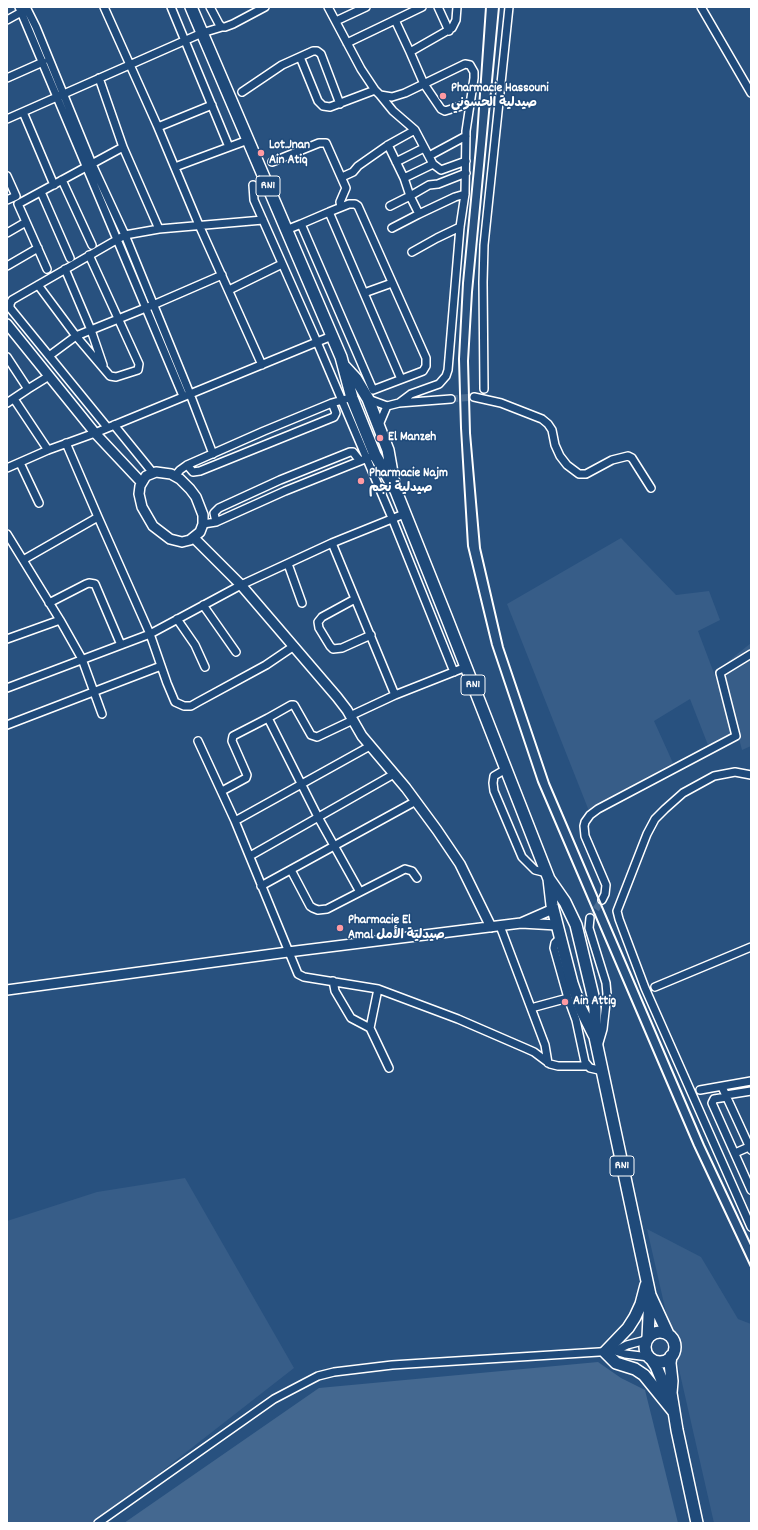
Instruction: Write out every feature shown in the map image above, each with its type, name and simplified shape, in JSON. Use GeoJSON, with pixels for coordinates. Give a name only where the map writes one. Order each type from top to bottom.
{"type":"FeatureCollection","features":[{"type":"Feature","properties":{"kind":"main road","name":"RN1"},"geometry":{"type":"LineString","coordinates":[[191,7],[344,365],[347,399],[367,458],[396,492]]}},
{"type":"Feature","properties":{"kind":"main road","name":"RN1"},"geometry":{"type":"LineString","coordinates":[[344,365],[356,379],[368,399],[388,450],[396,492],[404,514],[548,876],[565,902],[573,918],[592,987],[595,1009],[595,1037]]}},
{"type":"Feature","properties":{"kind":"main road"},"geometry":{"type":"LineString","coordinates":[[347,399],[359,396],[368,399]]}},
{"type":"Feature","properties":{"kind":"main road"},"geometry":{"type":"LineString","coordinates":[[367,458],[382,455],[388,450]]}},
{"type":"Feature","properties":{"kind":"main road","name":"RN1"},"geometry":{"type":"LineString","coordinates":[[548,876],[553,909],[572,996],[586,1018],[595,1037],[598,1049],[650,1295],[668,1334]]}},
{"type":"Feature","properties":{"kind":"main road"},"geometry":{"type":"LineString","coordinates":[[556,923],[558,917],[563,915],[568,914],[573,918]]}},
{"type":"Feature","properties":{"kind":"main road"},"geometry":{"type":"LineString","coordinates":[[572,996],[584,998],[589,996],[592,987]]}},
{"type":"Feature","properties":{"kind":"main road"},"geometry":{"type":"LineString","coordinates":[[647,1279],[643,1296],[635,1317],[610,1351],[613,1360],[635,1369],[644,1375],[674,1412]]}},
{"type":"Feature","properties":{"kind":"main road","name":"RN1"},"geometry":{"type":"LineString","coordinates":[[647,1339],[650,1295]]}},
{"type":"Feature","properties":{"kind":"main road"},"geometry":{"type":"LineString","coordinates":[[671,1393],[663,1383],[656,1366],[645,1348],[647,1339],[657,1332],[668,1334],[674,1342],[674,1350],[670,1363],[672,1381],[671,1393],[697,1523]]}},
{"type":"Feature","properties":{"kind":"main road"},"geometry":{"type":"LineString","coordinates":[[650,1358],[662,1362],[672,1356]]}},
{"type":"Feature","properties":{"kind":"street"},"geometry":{"type":"LineString","coordinates":[[104,7],[176,167],[199,225],[262,364]]}},
{"type":"Feature","properties":{"kind":"street"},"geometry":{"type":"LineString","coordinates":[[171,7],[229,147]]}},
{"type":"Feature","properties":{"kind":"street"},"geometry":{"type":"LineString","coordinates":[[210,7],[222,27]]}},
{"type":"Feature","properties":{"kind":"street"},"geometry":{"type":"LineString","coordinates":[[7,119],[202,33],[233,24],[265,7]]}},
{"type":"Feature","properties":{"kind":"street"},"geometry":{"type":"LineString","coordinates":[[328,7],[361,69],[377,93],[393,111],[415,130],[433,164],[441,170],[466,161]]}},
{"type":"Feature","properties":{"kind":"street"},"geometry":{"type":"LineString","coordinates":[[336,21],[366,7]]}},
{"type":"Feature","properties":{"kind":"street"},"geometry":{"type":"LineString","coordinates":[[347,43],[422,7]]}},
{"type":"Feature","properties":{"kind":"street"},"geometry":{"type":"LineString","coordinates":[[438,7],[449,31]]}},
{"type":"Feature","properties":{"kind":"street"},"geometry":{"type":"LineString","coordinates":[[410,52],[449,31],[454,25],[457,7]]}},
{"type":"Feature","properties":{"kind":"street"},"geometry":{"type":"LineString","coordinates":[[484,389],[484,245],[509,7]]}},
{"type":"Feature","properties":{"kind":"street"},"geometry":{"type":"LineString","coordinates":[[701,7],[751,93]]}},
{"type":"Feature","properties":{"kind":"street"},"geometry":{"type":"LineString","coordinates":[[7,20],[23,9]]}},
{"type":"Feature","properties":{"kind":"street"},"geometry":{"type":"LineString","coordinates":[[23,9],[43,62],[60,95]]}},
{"type":"Feature","properties":{"kind":"street"},"geometry":{"type":"LineString","coordinates":[[23,9],[89,165],[117,238],[150,307]]}},
{"type":"Feature","properties":{"kind":"street"},"geometry":{"type":"LineString","coordinates":[[395,20],[424,84],[438,106],[443,110],[471,103]]}},
{"type":"Feature","properties":{"kind":"street"},"geometry":{"type":"LineString","coordinates":[[242,92],[282,65],[315,50],[320,52],[340,104]]}},
{"type":"Feature","properties":{"kind":"street"},"geometry":{"type":"LineString","coordinates":[[300,57],[320,104],[327,108],[377,93],[392,97],[405,93],[464,64],[468,64],[472,67],[474,74],[466,136],[465,194],[460,227],[448,370],[446,376],[440,384],[412,394],[399,403]]}},
{"type":"Feature","properties":{"kind":"street"},"geometry":{"type":"LineString","coordinates":[[7,78],[43,62]]}},
{"type":"Feature","properties":{"kind":"street"},"geometry":{"type":"LineString","coordinates":[[99,78],[123,147],[159,229]]}},
{"type":"Feature","properties":{"kind":"street"},"geometry":{"type":"LineString","coordinates":[[158,127],[212,105]]}},
{"type":"Feature","properties":{"kind":"street"},"geometry":{"type":"LineString","coordinates":[[23,112],[54,185]]}},
{"type":"Feature","properties":{"kind":"street"},"geometry":{"type":"LineString","coordinates":[[342,178],[353,172],[358,166],[388,145],[415,130]]}},
{"type":"Feature","properties":{"kind":"street"},"geometry":{"type":"LineString","coordinates":[[429,156],[466,136]]}},
{"type":"Feature","properties":{"kind":"street"},"geometry":{"type":"LineString","coordinates":[[176,167],[248,140]]}},
{"type":"Feature","properties":{"kind":"street"},"geometry":{"type":"LineString","coordinates":[[272,162],[324,142],[327,144],[346,188],[340,202],[341,207]]}},
{"type":"Feature","properties":{"kind":"street"},"geometry":{"type":"LineString","coordinates":[[388,145],[419,214]]}},
{"type":"Feature","properties":{"kind":"street"},"geometry":{"type":"LineString","coordinates":[[47,269],[18,204],[123,147]]}},
{"type":"Feature","properties":{"kind":"street"},"geometry":{"type":"LineString","coordinates":[[396,162],[424,148]]}},
{"type":"Feature","properties":{"kind":"street"},"geometry":{"type":"LineString","coordinates":[[404,178],[433,164]]}},
{"type":"Feature","properties":{"kind":"street"},"geometry":{"type":"LineString","coordinates":[[89,165],[125,235],[150,307],[186,395],[213,454]]}},
{"type":"Feature","properties":{"kind":"street"},"geometry":{"type":"LineString","coordinates":[[390,206],[428,185],[438,184],[466,173]]}},
{"type":"Feature","properties":{"kind":"street"},"geometry":{"type":"LineString","coordinates":[[7,176],[16,196],[7,200]]}},
{"type":"Feature","properties":{"kind":"street"},"geometry":{"type":"LineString","coordinates":[[62,180],[92,245]]}},
{"type":"Feature","properties":{"kind":"street"},"geometry":{"type":"LineString","coordinates":[[175,476],[187,465],[264,431],[332,403],[347,399],[317,342],[282,264],[254,200],[253,185]]}},
{"type":"Feature","properties":{"kind":"street"},"geometry":{"type":"LineString","coordinates":[[40,192],[70,258]]}},
{"type":"Feature","properties":{"kind":"street"},"geometry":{"type":"LineString","coordinates":[[392,228],[455,197],[465,194]]}},
{"type":"Feature","properties":{"kind":"street"},"geometry":{"type":"LineString","coordinates":[[286,230],[341,207],[352,204],[360,208],[426,360],[424,371],[373,390],[301,224]]}},
{"type":"Feature","properties":{"kind":"street"},"geometry":{"type":"LineString","coordinates":[[330,212],[401,379]]}},
{"type":"Feature","properties":{"kind":"street"},"geometry":{"type":"LineString","coordinates":[[153,473],[50,356],[10,308],[10,304],[12,300],[117,238],[125,235],[159,229],[263,220]]}},
{"type":"Feature","properties":{"kind":"street"},"geometry":{"type":"LineString","coordinates":[[7,233],[26,222]]}},
{"type":"Feature","properties":{"kind":"street"},"geometry":{"type":"LineString","coordinates":[[412,252],[460,227]]}},
{"type":"Feature","properties":{"kind":"street"},"geometry":{"type":"LineString","coordinates":[[7,266],[38,248]]}},
{"type":"Feature","properties":{"kind":"street"},"geometry":{"type":"LineString","coordinates":[[38,285],[76,336],[110,376],[116,377],[138,370],[139,364],[89,255]]}},
{"type":"Feature","properties":{"kind":"street"},"geometry":{"type":"LineString","coordinates":[[229,290],[282,264]]}},
{"type":"Feature","properties":{"kind":"street"},"geometry":{"type":"LineString","coordinates":[[65,269],[91,330],[105,371]]}},
{"type":"Feature","properties":{"kind":"street"},"geometry":{"type":"LineString","coordinates":[[50,356],[76,336],[150,307],[222,275]]}},
{"type":"Feature","properties":{"kind":"street"},"geometry":{"type":"LineString","coordinates":[[364,294],[392,283]]}},
{"type":"Feature","properties":{"kind":"street"},"geometry":{"type":"LineString","coordinates":[[7,324],[95,433],[141,482]]}},
{"type":"Feature","properties":{"kind":"street"},"geometry":{"type":"LineString","coordinates":[[7,468],[48,450],[95,433],[332,336]]}},
{"type":"Feature","properties":{"kind":"street"},"geometry":{"type":"LineString","coordinates":[[7,357],[28,390]]}},
{"type":"Feature","properties":{"kind":"street"},"geometry":{"type":"LineString","coordinates":[[7,403],[49,376]]}},
{"type":"Feature","properties":{"kind":"street"},"geometry":{"type":"LineString","coordinates":[[474,397],[501,403],[542,419],[552,430],[555,445],[560,456],[579,474],[586,474],[612,460],[628,456],[632,458],[651,488]]}},
{"type":"Feature","properties":{"kind":"street"},"geometry":{"type":"LineString","coordinates":[[14,399],[48,450]]}},
{"type":"Feature","properties":{"kind":"street"},"geometry":{"type":"LineString","coordinates":[[368,399],[387,406],[399,403],[451,399]]}},
{"type":"Feature","properties":{"kind":"street"},"geometry":{"type":"LineString","coordinates":[[187,465],[191,471],[196,473],[269,442],[334,417],[336,413],[332,403]]}},
{"type":"Feature","properties":{"kind":"street"},"geometry":{"type":"LineString","coordinates":[[379,426],[387,406]]}},
{"type":"Feature","properties":{"kind":"street"},"geometry":{"type":"LineString","coordinates":[[264,431],[269,442]]}},
{"type":"Feature","properties":{"kind":"street"},"geometry":{"type":"LineString","coordinates":[[66,443],[150,634],[175,702],[184,706],[190,706],[266,665],[294,646]]}},
{"type":"Feature","properties":{"kind":"street"},"geometry":{"type":"LineString","coordinates":[[216,522],[214,513],[219,508],[280,480],[350,452],[354,452],[367,458],[454,672]]}},
{"type":"Feature","properties":{"kind":"street"},"geometry":{"type":"LineString","coordinates":[[203,524],[216,522],[285,491],[367,458]]}},
{"type":"Feature","properties":{"kind":"street"},"geometry":{"type":"LineString","coordinates":[[20,462],[39,503]]}},
{"type":"Feature","properties":{"kind":"street"},"geometry":{"type":"LineString","coordinates":[[153,473],[166,473],[175,476],[184,482],[196,497],[203,515],[203,524],[200,532],[194,538],[186,541],[174,540],[164,535],[153,526],[142,507],[139,494],[141,482],[146,476],[153,473]]}},
{"type":"Feature","properties":{"kind":"street"},"geometry":{"type":"LineString","coordinates":[[280,480],[285,491]]}},
{"type":"Feature","properties":{"kind":"street"},"geometry":{"type":"LineString","coordinates":[[7,688],[150,634],[241,585],[332,543],[404,514]]}},
{"type":"Feature","properties":{"kind":"street"},"geometry":{"type":"LineString","coordinates":[[23,560],[98,517]]}},
{"type":"Feature","properties":{"kind":"street"},"geometry":{"type":"LineString","coordinates":[[7,534],[60,620],[82,659],[102,714]]}},
{"type":"Feature","properties":{"kind":"street"},"geometry":{"type":"LineString","coordinates":[[194,538],[241,585],[333,692],[352,718],[359,732],[416,801],[460,864],[495,926],[531,1008],[544,1045],[548,1063]]}},
{"type":"Feature","properties":{"kind":"street"},"geometry":{"type":"LineString","coordinates":[[332,543],[396,695]]}},
{"type":"Feature","properties":{"kind":"street"},"geometry":{"type":"LineString","coordinates":[[288,564],[302,603]]}},
{"type":"Feature","properties":{"kind":"street"},"geometry":{"type":"LineString","coordinates":[[49,603],[86,584],[95,584],[121,645]]}},
{"type":"Feature","properties":{"kind":"street"},"geometry":{"type":"LineString","coordinates":[[356,599],[322,617],[318,622],[319,628],[333,649],[342,648],[371,635]]}},
{"type":"Feature","properties":{"kind":"street"},"geometry":{"type":"LineString","coordinates":[[203,605],[236,652]]}},
{"type":"Feature","properties":{"kind":"street"},"geometry":{"type":"LineString","coordinates":[[177,619],[195,645],[205,667]]}},
{"type":"Feature","properties":{"kind":"street"},"geometry":{"type":"LineString","coordinates":[[7,639],[60,620]]}},
{"type":"Feature","properties":{"kind":"street"},"geometry":{"type":"LineString","coordinates":[[602,900],[605,894],[606,886],[585,836],[585,822],[590,815],[598,809],[736,736],[720,673],[751,654]]}},
{"type":"Feature","properties":{"kind":"street"},"geometry":{"type":"LineString","coordinates":[[7,725],[161,666]]}},
{"type":"Feature","properties":{"kind":"street"},"geometry":{"type":"LineString","coordinates":[[222,791],[244,780],[247,775],[232,742],[233,736],[291,705],[294,705],[311,735],[317,737],[396,695],[466,667]]}},
{"type":"Feature","properties":{"kind":"street"},"geometry":{"type":"LineString","coordinates":[[268,718],[318,817],[360,892]]}},
{"type":"Feature","properties":{"kind":"street"},"geometry":{"type":"LineString","coordinates":[[198,741],[235,821],[298,974],[304,977],[378,989],[458,1019],[525,1048],[534,1052],[548,1063],[558,1066],[587,1066],[603,1071]]}},
{"type":"Feature","properties":{"kind":"street"},"geometry":{"type":"LineString","coordinates":[[235,821],[370,746]]}},
{"type":"Feature","properties":{"kind":"street"},"geometry":{"type":"LineString","coordinates":[[506,769],[494,776],[492,783],[494,791],[522,857],[535,870],[548,876]]}},
{"type":"Feature","properties":{"kind":"street"},"geometry":{"type":"LineString","coordinates":[[751,775],[735,772],[714,776],[683,793],[655,819],[647,834],[617,911],[645,988],[751,1227]]}},
{"type":"Feature","properties":{"kind":"street"},"geometry":{"type":"LineString","coordinates":[[250,856],[394,774]]}},
{"type":"Feature","properties":{"kind":"street"},"geometry":{"type":"LineString","coordinates":[[261,886],[416,801]]}},
{"type":"Feature","properties":{"kind":"street"},"geometry":{"type":"LineString","coordinates":[[291,870],[310,906],[318,910],[327,909],[405,869],[412,871],[417,878]]}},
{"type":"Feature","properties":{"kind":"street"},"geometry":{"type":"LineString","coordinates":[[521,922],[553,909]]}},
{"type":"Feature","properties":{"kind":"street"},"geometry":{"type":"LineString","coordinates":[[590,918],[589,928],[606,983],[607,994],[603,1029],[598,1049]]}},
{"type":"Feature","properties":{"kind":"street"},"geometry":{"type":"LineString","coordinates":[[7,990],[521,922],[556,923]]}},
{"type":"Feature","properties":{"kind":"street"},"geometry":{"type":"LineString","coordinates":[[655,987],[751,947]]}},
{"type":"Feature","properties":{"kind":"street"},"geometry":{"type":"LineString","coordinates":[[592,987],[603,973]]}},
{"type":"Feature","properties":{"kind":"street"},"geometry":{"type":"LineString","coordinates":[[333,981],[335,991],[351,1018],[370,1028],[389,1068]]}},
{"type":"Feature","properties":{"kind":"street"},"geometry":{"type":"LineString","coordinates":[[370,1028],[378,989]]}},
{"type":"Feature","properties":{"kind":"street"},"geometry":{"type":"LineString","coordinates":[[531,1008],[572,996],[587,1066]]}},
{"type":"Feature","properties":{"kind":"street"},"geometry":{"type":"LineString","coordinates":[[700,1090],[751,1082]]}},
{"type":"Feature","properties":{"kind":"street"},"geometry":{"type":"LineString","coordinates":[[722,1087],[751,1147],[735,1153]]}},
{"type":"Feature","properties":{"kind":"street"},"geometry":{"type":"LineString","coordinates":[[751,1091],[714,1099],[712,1103],[751,1190]]}},
{"type":"Feature","properties":{"kind":"street"},"geometry":{"type":"LineString","coordinates":[[610,1351],[647,1339]]}},
{"type":"Feature","properties":{"kind":"street"},"geometry":{"type":"LineString","coordinates":[[98,1523],[274,1399],[318,1376],[334,1372],[392,1365],[610,1351],[650,1358]]}},
{"type":"Feature","properties":{"kind":"shaded area"},"geometry":{"type":"Polygon","coordinates":[[[621,538],[676,595],[709,591],[720,620],[698,631],[737,734],[708,745],[690,699],[654,721],[673,763],[589,811],[507,604],[621,538]]]}},
{"type":"Feature","properties":{"kind":"shaded area"},"geometry":{"type":"Polygon","coordinates":[[[751,643],[751,746],[742,750],[720,668],[751,643]]]}},
{"type":"Feature","properties":{"kind":"shaded area"},"geometry":{"type":"Polygon","coordinates":[[[185,1178],[294,1368],[98,1521],[94,1523],[7,1523],[7,1221],[97,1192],[185,1178]]]}},
{"type":"Feature","properties":{"kind":"shaded area"},"geometry":{"type":"Polygon","coordinates":[[[647,1229],[701,1257],[738,1319],[751,1324],[751,1523],[714,1523],[647,1229]]]}},
{"type":"Feature","properties":{"kind":"shaded area"},"geometry":{"type":"Polygon","coordinates":[[[598,1362],[621,1378],[645,1390],[678,1523],[124,1523],[319,1388],[598,1362]]]}},
{"type":"Feature","properties":{"kind":"tunnel"},"geometry":{"type":"LineString","coordinates":[[451,399],[474,397]]}},
{"type":"Feature","properties":{"kind":"tunnel"},"geometry":{"type":"LineString","coordinates":[[590,918],[602,900]]}},
{"type":"Feature","properties":{"kind":"railway"},"geometry":{"type":"LineString","coordinates":[[486,7],[477,137],[463,283],[459,359],[461,428],[468,546],[492,645],[538,782],[694,1146],[751,1267]]}},
{"type":"Feature","properties":{"kind":"railway"},"geometry":{"type":"LineString","coordinates":[[499,7],[472,292],[468,361],[470,433],[480,548],[503,647],[549,783],[704,1145],[751,1245]]}},
{"type":"Feature","properties":{"kind":"place","name":"Pharmacie Hassouni صيدلية الحسوني"},"geometry":{"type":"Point","coordinates":[443,96]}},
{"type":"Feature","properties":{"kind":"place","name":"Lot.Jnan Ain Atiq"},"geometry":{"type":"Point","coordinates":[261,153]}},
{"type":"Feature","properties":{"kind":"place","name":"El Manzeh"},"geometry":{"type":"Point","coordinates":[380,438]}},
{"type":"Feature","properties":{"kind":"place","name":"Pharmacie Najm صيدلية نجم"},"geometry":{"type":"Point","coordinates":[361,481]}},
{"type":"Feature","properties":{"kind":"place","name":"Pharmacie El Amal صيدلية الأمل"},"geometry":{"type":"Point","coordinates":[340,928]}},
{"type":"Feature","properties":{"kind":"place","name":"Ain Attig"},"geometry":{"type":"Point","coordinates":[565,1002]}}]}
